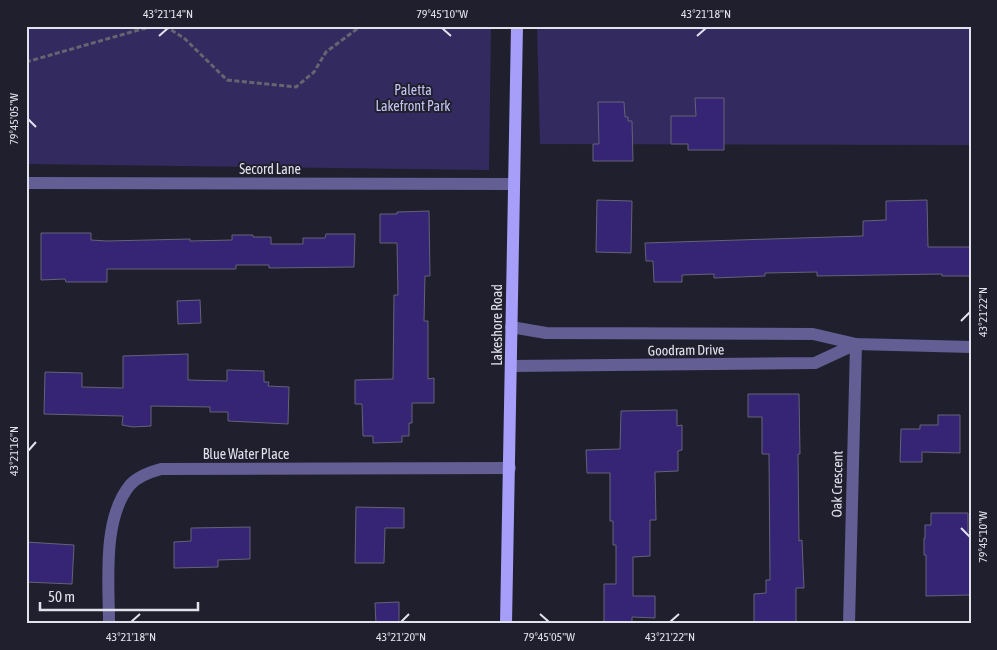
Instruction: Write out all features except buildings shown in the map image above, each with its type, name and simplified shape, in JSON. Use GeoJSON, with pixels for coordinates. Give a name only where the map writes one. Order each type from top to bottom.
{"type":"FeatureCollection","features":[{"type":"Feature","properties":{"kind":"main road","name":"Lakeshore Road"},"geometry":{"type":"LineString","coordinates":[[506,624],[517,26]]}},
{"type":"Feature","properties":{"kind":"street","name":"Secord Lane"},"geometry":{"type":"LineString","coordinates":[[26,183],[513,184]]}},
{"type":"Feature","properties":{"kind":"street","name":"Goodram Drive"},"geometry":{"type":"LineString","coordinates":[[511,326],[546,333],[813,334],[856,344],[971,347]]}},
{"type":"Feature","properties":{"kind":"street","name":"Goodram Drive"},"geometry":{"type":"LineString","coordinates":[[512,366],[815,363],[856,344]]}},
{"type":"Feature","properties":{"kind":"street","name":"Oak Crescent"},"geometry":{"type":"LineString","coordinates":[[849,624],[856,344]]}},
{"type":"Feature","properties":{"kind":"street","name":"Blue Water Place"},"geometry":{"type":"LineString","coordinates":[[109,624],[110,554],[113,522],[120,501],[131,484],[146,473],[161,469],[510,468]]}},
{"type":"Feature","properties":{"kind":"path"},"geometry":{"type":"LineString","coordinates":[[26,62],[142,29],[159,26]]}},
{"type":"Feature","properties":{"kind":"path"},"geometry":{"type":"LineString","coordinates":[[165,26],[184,38],[227,80],[296,87],[314,72],[326,52],[361,26]]}},
{"type":"Feature","properties":{"kind":"green space","name":"Paletta Lakefront Park"},"geometry":{"type":"Polygon","coordinates":[[[26,26],[491,26],[489,170],[26,164],[26,26]]]}},
{"type":"Feature","properties":{"kind":"green space"},"geometry":{"type":"Polygon","coordinates":[[[537,26],[971,26],[971,145],[540,144],[537,26]]]}}]}
